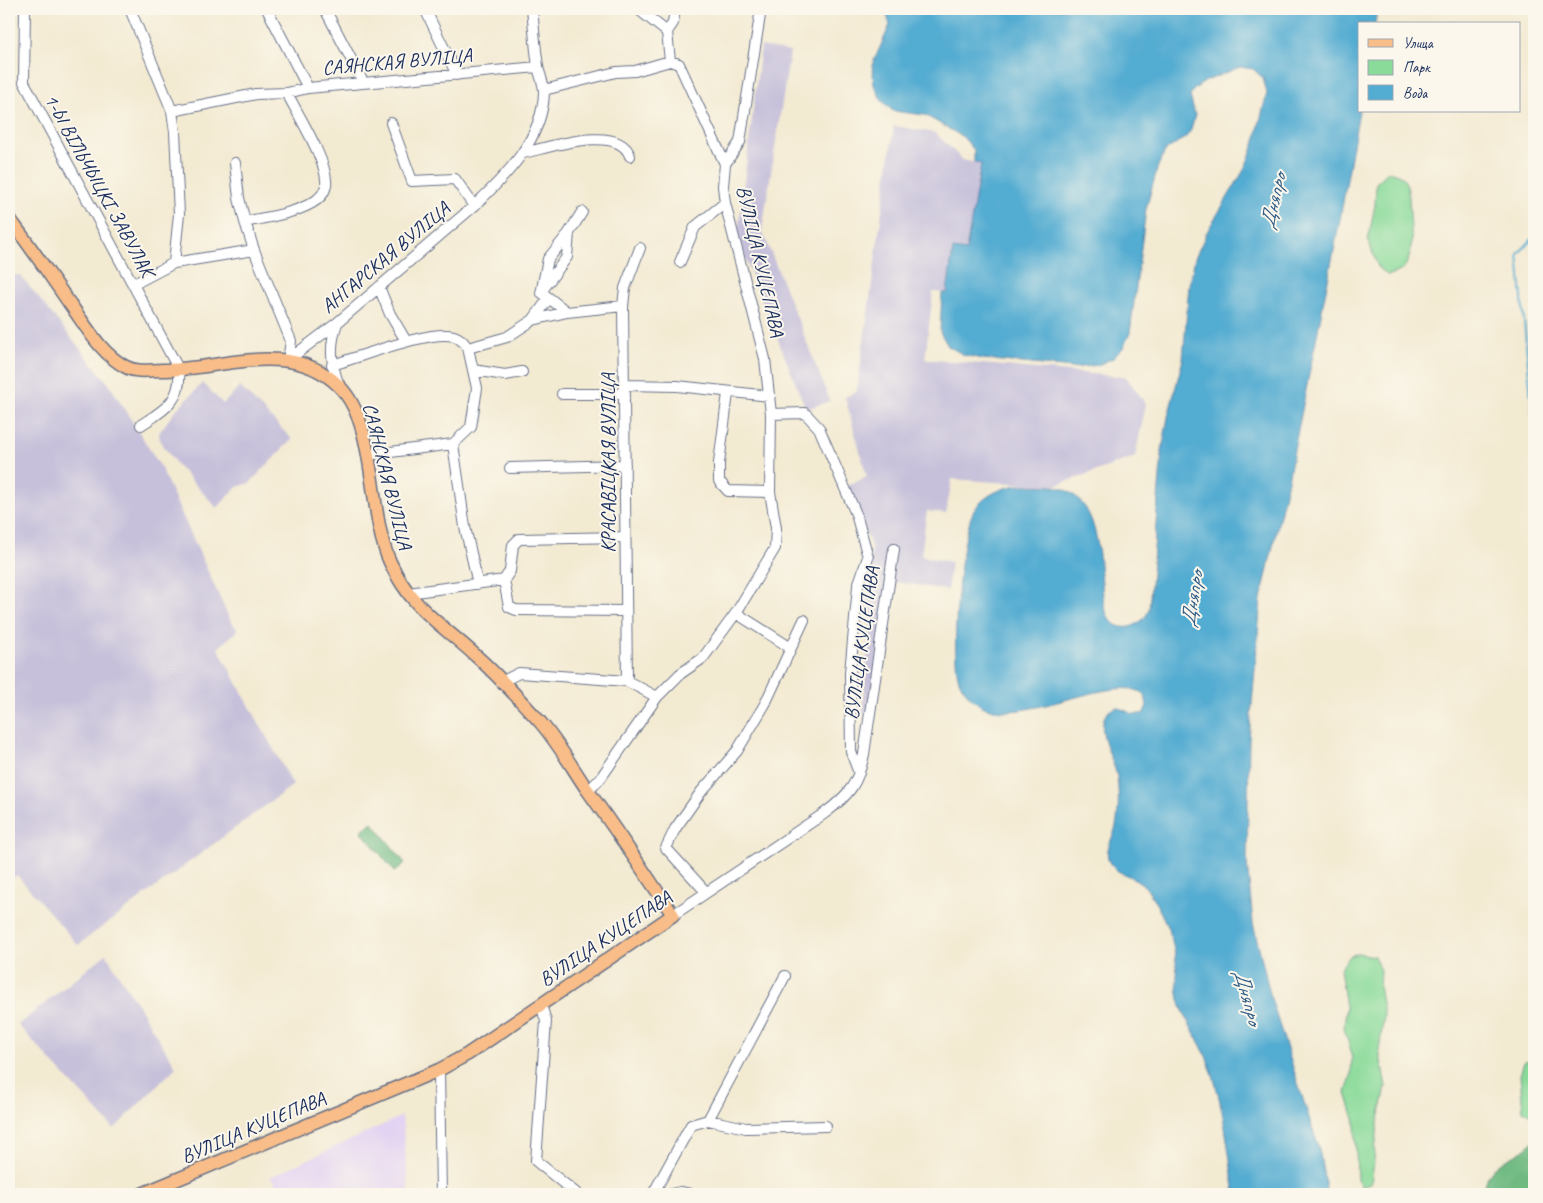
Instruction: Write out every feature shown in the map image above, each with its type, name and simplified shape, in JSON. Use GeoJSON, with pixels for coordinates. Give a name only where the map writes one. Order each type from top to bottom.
{"type":"FeatureCollection","features":[{"type":"Feature","properties":{"kind":"main road"},"geometry":{"type":"LineString","coordinates":[[9,218],[95,339],[111,356],[126,367],[137,371],[179,370],[260,358],[288,360]]}},
{"type":"Feature","properties":{"kind":"main road","name":"САЯНСКАЯ ВУЛІЦА"},"geometry":{"type":"LineString","coordinates":[[288,360],[317,370],[339,386],[356,412],[367,455],[373,500],[387,553],[408,593],[434,623],[475,655],[542,725],[672,915]]}},
{"type":"Feature","properties":{"kind":"main road","name":"ВУЛІЦА КУЦЕПАВА"},"geometry":{"type":"LineString","coordinates":[[142,1194],[439,1070],[468,1054],[672,915]]}},
{"type":"Feature","properties":{"kind":"street","name":"1-Ы ВІЛЬЧЫЦКІ ЗАВУЛАК"},"geometry":{"type":"LineString","coordinates":[[25,9],[24,82],[179,370]]}},
{"type":"Feature","properties":{"kind":"street"},"geometry":{"type":"LineString","coordinates":[[130,9],[172,111],[175,132],[179,214],[174,263]]}},
{"type":"Feature","properties":{"kind":"street"},"geometry":{"type":"LineString","coordinates":[[267,9],[308,88]]}},
{"type":"Feature","properties":{"kind":"street"},"geometry":{"type":"LineString","coordinates":[[325,9],[363,82]]}},
{"type":"Feature","properties":{"kind":"street"},"geometry":{"type":"LineString","coordinates":[[425,9],[457,75]]}},
{"type":"Feature","properties":{"kind":"street","name":"АНГАРСКАЯ ВУЛІЦА"},"geometry":{"type":"LineString","coordinates":[[288,360],[379,287],[474,206],[494,188],[523,153],[542,113],[544,90],[538,67],[532,9]]}},
{"type":"Feature","properties":{"kind":"street"},"geometry":{"type":"LineString","coordinates":[[638,9],[667,32]]}},
{"type":"Feature","properties":{"kind":"street"},"geometry":{"type":"LineString","coordinates":[[670,61],[667,32],[673,23],[675,9]]}},
{"type":"Feature","properties":{"kind":"street"},"geometry":{"type":"LineString","coordinates":[[725,164],[740,142],[761,9]]}},
{"type":"Feature","properties":{"kind":"street"},"geometry":{"type":"LineString","coordinates":[[544,90],[616,72],[635,71],[670,61],[679,64],[725,164]]}},
{"type":"Feature","properties":{"kind":"street","name":"САЯНСКАЯ ВУЛІЦА"},"geometry":{"type":"LineString","coordinates":[[172,111],[256,94],[286,93],[308,88],[363,82],[538,67]]}},
{"type":"Feature","properties":{"kind":"street"},"geometry":{"type":"LineString","coordinates":[[245,222],[312,204],[322,195],[326,187],[325,178],[312,142],[286,93]]}},
{"type":"Feature","properties":{"kind":"street"},"geometry":{"type":"LineString","coordinates":[[390,123],[412,181],[455,179],[474,206]]}},
{"type":"Feature","properties":{"kind":"street"},"geometry":{"type":"LineString","coordinates":[[523,153],[594,138],[621,144],[627,147],[630,156]]}},
{"type":"Feature","properties":{"kind":"street"},"geometry":{"type":"LineString","coordinates":[[236,163],[239,198],[245,222],[254,250],[291,341],[288,360]]}},
{"type":"Feature","properties":{"kind":"street","name":"ВУЛІЦА КУЦЕПАВА"},"geometry":{"type":"LineString","coordinates":[[588,791],[600,779],[657,697],[680,674],[703,658],[736,613],[775,548],[776,528],[770,492],[770,396],[765,359],[725,203],[723,186],[725,164]]}},
{"type":"Feature","properties":{"kind":"street"},"geometry":{"type":"LineString","coordinates":[[680,262],[695,228],[725,203]]}},
{"type":"Feature","properties":{"kind":"street"},"geometry":{"type":"LineString","coordinates":[[533,320],[567,257],[568,233],[582,212]]}},
{"type":"Feature","properties":{"kind":"street","name":"КРАСАВІЦКАЯ ВУЛІЦА"},"geometry":{"type":"LineString","coordinates":[[628,681],[623,306],[624,288],[640,248]]}},
{"type":"Feature","properties":{"kind":"street"},"geometry":{"type":"LineString","coordinates":[[134,284],[174,263],[254,250]]}},
{"type":"Feature","properties":{"kind":"street"},"geometry":{"type":"LineString","coordinates":[[379,287],[390,314],[406,341]]}},
{"type":"Feature","properties":{"kind":"street"},"geometry":{"type":"LineString","coordinates":[[545,295],[567,312]]}},
{"type":"Feature","properties":{"kind":"street"},"geometry":{"type":"LineString","coordinates":[[468,348],[507,337],[533,320],[567,312],[623,306]]}},
{"type":"Feature","properties":{"kind":"street"},"geometry":{"type":"LineString","coordinates":[[336,322],[331,342],[332,365],[339,386]]}},
{"type":"Feature","properties":{"kind":"street"},"geometry":{"type":"LineString","coordinates":[[332,365],[406,341],[452,335],[462,340],[468,348],[476,388],[471,428],[453,444],[367,455]]}},
{"type":"Feature","properties":{"kind":"street"},"geometry":{"type":"LineString","coordinates":[[141,425],[167,409],[180,386],[179,370]]}},
{"type":"Feature","properties":{"kind":"street"},"geometry":{"type":"LineString","coordinates":[[472,370],[505,375],[522,372]]}},
{"type":"Feature","properties":{"kind":"street"},"geometry":{"type":"LineString","coordinates":[[562,394],[677,386],[770,396]]}},
{"type":"Feature","properties":{"kind":"street"},"geometry":{"type":"LineString","coordinates":[[728,392],[719,463],[719,480],[728,491],[770,492]]}},
{"type":"Feature","properties":{"kind":"street"},"geometry":{"type":"LineString","coordinates":[[771,414],[805,414],[819,428],[856,514],[868,557],[858,586],[850,673],[851,752],[859,773]]}},
{"type":"Feature","properties":{"kind":"street"},"geometry":{"type":"LineString","coordinates":[[453,444],[465,527],[478,584]]}},
{"type":"Feature","properties":{"kind":"street"},"geometry":{"type":"LineString","coordinates":[[510,468],[625,465]]}},
{"type":"Feature","properties":{"kind":"street"},"geometry":{"type":"LineString","coordinates":[[625,537],[519,540],[513,545],[510,571],[504,580],[510,607],[516,610],[626,611]]}},
{"type":"Feature","properties":{"kind":"street","name":"ВУЛІЦА КУЦЕПАВА"},"geometry":{"type":"LineString","coordinates":[[672,915],[835,806],[851,790],[859,773],[866,745],[894,549]]}},
{"type":"Feature","properties":{"kind":"street"},"geometry":{"type":"LineString","coordinates":[[408,593],[504,580]]}},
{"type":"Feature","properties":{"kind":"street"},"geometry":{"type":"LineString","coordinates":[[736,613],[791,648]]}},
{"type":"Feature","properties":{"kind":"street"},"geometry":{"type":"LineString","coordinates":[[706,892],[666,848],[674,829],[696,799],[737,751],[765,704],[804,620]]}},
{"type":"Feature","properties":{"kind":"street"},"geometry":{"type":"LineString","coordinates":[[501,682],[519,673],[628,681],[657,697]]}},
{"type":"Feature","properties":{"kind":"street"},"geometry":{"type":"LineString","coordinates":[[708,1120],[785,976]]}},
{"type":"Feature","properties":{"kind":"street"},"geometry":{"type":"LineString","coordinates":[[540,1005],[546,1021],[536,1161],[577,1194]]}},
{"type":"Feature","properties":{"kind":"street"},"geometry":{"type":"LineString","coordinates":[[439,1070],[441,1194]]}},
{"type":"Feature","properties":{"kind":"street"},"geometry":{"type":"LineString","coordinates":[[653,1194],[691,1125],[708,1120],[746,1128],[826,1126]]}},
{"type":"Feature","properties":{"kind":"street"},"geometry":{"type":"LineString","coordinates":[[671,1194],[680,1192],[690,1194]]}},
{"type":"Feature","properties":{"kind":"shaded area"},"geometry":{"type":"Polygon","coordinates":[[[761,46],[790,52],[762,230],[830,401],[806,409],[737,238],[761,46]]]}},
{"type":"Feature","properties":{"kind":"shaded area"},"geometry":{"type":"Polygon","coordinates":[[[894,126],[935,133],[963,160],[981,164],[966,251],[953,249],[947,293],[933,292],[925,359],[1126,377],[1146,404],[1135,457],[1054,486],[952,479],[946,513],[927,511],[921,556],[951,562],[947,590],[897,582],[875,716],[862,714],[871,617],[864,615],[872,548],[847,486],[867,477],[845,397],[857,391],[894,126]]]}},
{"type":"Feature","properties":{"kind":"shaded area"},"geometry":{"type":"Polygon","coordinates":[[[20,275],[109,384],[160,466],[230,620],[238,630],[218,648],[293,785],[78,945],[17,875],[9,883],[9,276],[20,275]]]}},
{"type":"Feature","properties":{"kind":"shaded area"},"geometry":{"type":"Polygon","coordinates":[[[203,383],[223,404],[240,387],[292,439],[250,483],[237,487],[217,508],[177,465],[160,441],[159,433],[175,411],[203,383]]]}},
{"type":"Feature","properties":{"kind":"shaded area"},"geometry":{"type":"Polygon","coordinates":[[[106,954],[176,1067],[114,1129],[18,1025],[106,954]]]}},
{"type":"Feature","properties":{"kind":"shaded area"},"geometry":{"type":"Polygon","coordinates":[[[402,1116],[409,1194],[285,1194],[270,1177],[402,1116]]]}},
{"type":"Feature","properties":{"kind":"green space"},"geometry":{"type":"Polygon","coordinates":[[[1388,172],[1400,176],[1405,181],[1408,190],[1411,242],[1408,260],[1404,268],[1397,273],[1387,275],[1378,267],[1368,240],[1375,205],[1376,183],[1388,172]]]}},
{"type":"Feature","properties":{"kind":"green space"},"geometry":{"type":"Polygon","coordinates":[[[372,822],[405,863],[395,872],[361,831],[372,822]]]}},
{"type":"Feature","properties":{"kind":"green space"},"geometry":{"type":"Polygon","coordinates":[[[1358,953],[1374,956],[1380,970],[1379,986],[1384,1015],[1379,1050],[1386,1087],[1378,1124],[1372,1178],[1370,1184],[1362,1187],[1357,1179],[1355,1122],[1346,1093],[1351,1076],[1352,1054],[1344,1029],[1346,1007],[1340,969],[1350,956],[1358,953]]]}},
{"type":"Feature","properties":{"kind":"green space"},"geometry":{"type":"Polygon","coordinates":[[[1534,1057],[1534,1117],[1523,1110],[1520,1075],[1524,1062],[1534,1057]]]}},
{"type":"Feature","properties":{"kind":"green space"},"geometry":{"type":"Polygon","coordinates":[[[1534,1140],[1534,1194],[1484,1194],[1486,1182],[1496,1166],[1518,1153],[1534,1140]]]}},
{"type":"Feature","properties":{"kind":"water","name":"Дняпро"},"geometry":{"type":"Polygon","coordinates":[[[885,9],[1377,9],[1375,22],[1358,22],[1359,112],[1339,225],[1288,480],[1261,599],[1249,739],[1247,862],[1253,923],[1272,1002],[1319,1149],[1327,1194],[1235,1194],[1218,1093],[1208,1061],[1179,999],[1175,957],[1164,918],[1147,889],[1137,880],[1114,868],[1108,859],[1110,842],[1117,820],[1118,796],[1117,777],[1104,738],[1104,719],[1108,712],[1117,707],[1133,714],[1143,714],[1147,706],[1145,695],[1132,689],[1114,689],[1023,710],[1002,711],[984,707],[969,696],[959,680],[956,666],[958,593],[965,541],[970,521],[975,509],[985,498],[1013,486],[1058,487],[1071,493],[1082,503],[1089,514],[1094,528],[1107,614],[1111,621],[1122,627],[1135,625],[1146,616],[1149,610],[1162,451],[1168,417],[1183,359],[1189,285],[1195,258],[1208,230],[1244,170],[1254,145],[1267,93],[1263,78],[1253,69],[1240,67],[1206,81],[1193,90],[1190,96],[1195,115],[1191,130],[1186,137],[1165,151],[1158,166],[1146,209],[1130,333],[1123,348],[1113,358],[1098,365],[1073,368],[982,359],[964,355],[948,346],[940,332],[942,293],[947,293],[953,249],[966,251],[981,164],[974,162],[974,150],[963,137],[925,115],[893,111],[882,101],[874,85],[872,65],[890,25],[885,9]]]}},
{"type":"Feature","properties":{"kind":"waterway"},"geometry":{"type":"LineString","coordinates":[[1534,237],[1518,254],[1534,431]]}}]}
